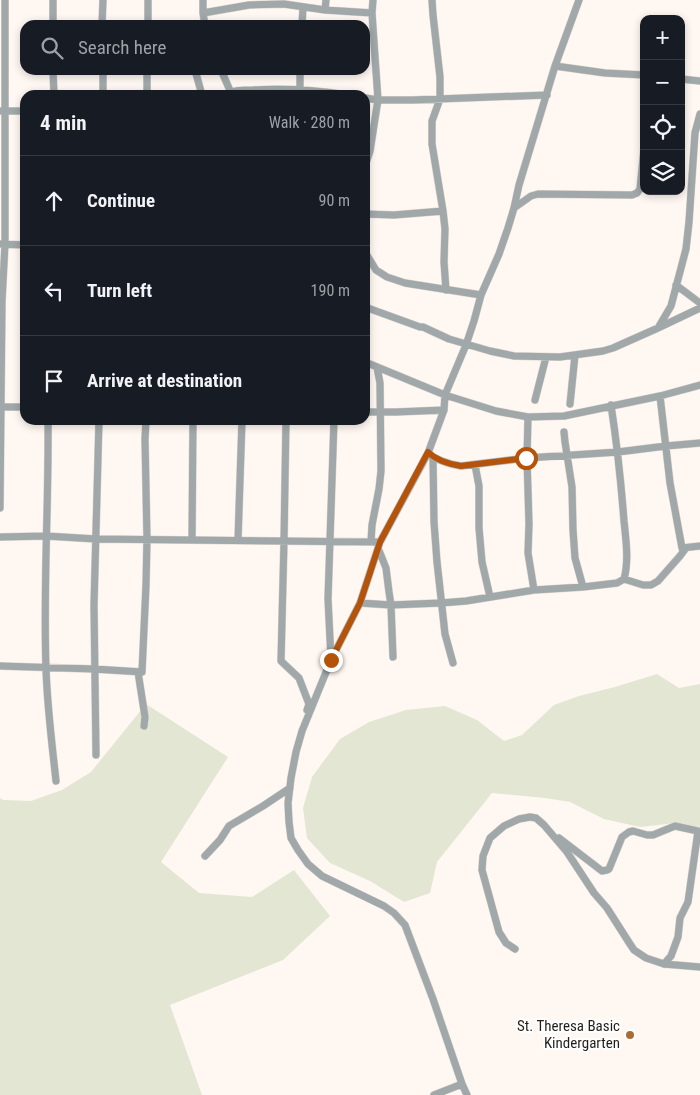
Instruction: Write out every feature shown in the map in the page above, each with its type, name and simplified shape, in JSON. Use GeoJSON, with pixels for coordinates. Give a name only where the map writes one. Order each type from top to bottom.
{"type":"FeatureCollection","features":[{"type":"Feature","properties":{"kind":"street"},"geometry":{"type":"LineString","coordinates":[[0,508],[3,244],[2,111],[5,0]]}},
{"type":"Feature","properties":{"kind":"street"},"geometry":{"type":"LineString","coordinates":[[53,0],[53,20]]}},
{"type":"Feature","properties":{"kind":"street"},"geometry":{"type":"LineString","coordinates":[[102,20],[103,0]]}},
{"type":"Feature","properties":{"kind":"street"},"geometry":{"type":"LineString","coordinates":[[148,0],[148,20]]}},
{"type":"Feature","properties":{"kind":"street"},"geometry":{"type":"LineString","coordinates":[[203,0],[204,20]]}},
{"type":"Feature","properties":{"kind":"street"},"geometry":{"type":"LineString","coordinates":[[325,10],[326,0]]}},
{"type":"Feature","properties":{"kind":"street"},"geometry":{"type":"LineString","coordinates":[[370,151],[378,100],[372,13],[373,0]]}},
{"type":"Feature","properties":{"kind":"street"},"geometry":{"type":"LineString","coordinates":[[432,0],[440,77],[440,99],[432,121],[432,144],[445,229],[444,262],[446,290]]}},
{"type":"Feature","properties":{"kind":"street"},"geometry":{"type":"LineString","coordinates":[[467,1095],[406,925],[384,906],[322,876],[308,864],[292,838],[288,803],[296,752],[302,731],[331,660],[360,603],[379,545],[431,455],[444,410],[445,395],[466,345],[481,295],[499,254],[555,66],[579,0]]}},
{"type":"Feature","properties":{"kind":"street"},"geometry":{"type":"LineString","coordinates":[[203,13],[249,5],[284,2],[325,10],[372,13]]}},
{"type":"Feature","properties":{"kind":"street"},"geometry":{"type":"LineString","coordinates":[[303,20],[304,6]]}},
{"type":"Feature","properties":{"kind":"street"},"geometry":{"type":"LineString","coordinates":[[555,66],[605,73],[640,75]]}},
{"type":"Feature","properties":{"kind":"street"},"geometry":{"type":"LineString","coordinates":[[53,75],[54,90]]}},
{"type":"Feature","properties":{"kind":"street"},"geometry":{"type":"LineString","coordinates":[[102,90],[103,75]]}},
{"type":"Feature","properties":{"kind":"street"},"geometry":{"type":"LineString","coordinates":[[147,75],[147,90]]}},
{"type":"Feature","properties":{"kind":"street"},"geometry":{"type":"LineString","coordinates":[[196,75],[201,90]]}},
{"type":"Feature","properties":{"kind":"street"},"geometry":{"type":"LineString","coordinates":[[223,75],[230,90]]}},
{"type":"Feature","properties":{"kind":"street"},"geometry":{"type":"LineString","coordinates":[[298,90],[300,75]]}},
{"type":"Feature","properties":{"kind":"street"},"geometry":{"type":"LineString","coordinates":[[685,80],[700,81]]}},
{"type":"Feature","properties":{"kind":"street"},"geometry":{"type":"LineString","coordinates":[[260,90],[279,90]]}},
{"type":"Feature","properties":{"kind":"street"},"geometry":{"type":"LineString","coordinates":[[370,99],[412,100],[547,95]]}},
{"type":"Feature","properties":{"kind":"street"},"geometry":{"type":"LineString","coordinates":[[2,111],[20,111]]}},
{"type":"Feature","properties":{"kind":"street"},"geometry":{"type":"LineString","coordinates":[[658,328],[671,306],[686,249],[700,114]]}},
{"type":"Feature","properties":{"kind":"street"},"geometry":{"type":"LineString","coordinates":[[514,208],[531,196],[538,194],[632,195],[637,193],[640,189],[644,150]]}},
{"type":"Feature","properties":{"kind":"street"},"geometry":{"type":"LineString","coordinates":[[370,214],[394,215],[443,211]]}},
{"type":"Feature","properties":{"kind":"street"},"geometry":{"type":"LineString","coordinates":[[3,244],[20,245]]}},
{"type":"Feature","properties":{"kind":"street"},"geometry":{"type":"LineString","coordinates":[[370,260],[376,270],[404,284],[481,295]]}},
{"type":"Feature","properties":{"kind":"street"},"geometry":{"type":"LineString","coordinates":[[676,285],[700,303]]}},
{"type":"Feature","properties":{"kind":"street"},"geometry":{"type":"LineString","coordinates":[[370,309],[423,327],[466,345],[506,355],[560,357],[613,348],[700,308]]}},
{"type":"Feature","properties":{"kind":"street"},"geometry":{"type":"LineString","coordinates":[[570,404],[575,355]]}},
{"type":"Feature","properties":{"kind":"street"},"geometry":{"type":"LineString","coordinates":[[535,400],[546,357]]}},
{"type":"Feature","properties":{"kind":"street"},"geometry":{"type":"LineString","coordinates":[[370,364],[445,395],[496,411],[528,417],[564,416],[660,396],[700,385]]}},
{"type":"Feature","properties":{"kind":"street"},"geometry":{"type":"LineString","coordinates":[[371,542],[381,471],[380,383],[377,367]]}},
{"type":"Feature","properties":{"kind":"street"},"geometry":{"type":"LineString","coordinates":[[660,396],[670,483],[682,548],[700,546]]}},
{"type":"Feature","properties":{"kind":"street"},"geometry":{"type":"LineString","coordinates":[[360,603],[391,605],[466,601],[534,590],[583,588],[617,583],[624,579],[626,572],[626,538],[618,452],[610,406]]}},
{"type":"Feature","properties":{"kind":"street"},"geometry":{"type":"LineString","coordinates":[[1,407],[20,407]]}},
{"type":"Feature","properties":{"kind":"street"},"geometry":{"type":"LineString","coordinates":[[370,412],[444,410]]}},
{"type":"Feature","properties":{"kind":"street"},"geometry":{"type":"LineString","coordinates":[[528,417],[526,458],[529,524],[528,553],[534,590]]}},
{"type":"Feature","properties":{"kind":"street"},"geometry":{"type":"LineString","coordinates":[[48,425],[49,470],[45,592],[46,668],[56,781]]}},
{"type":"Feature","properties":{"kind":"street"},"geometry":{"type":"LineString","coordinates":[[96,755],[94,605],[99,425]]}},
{"type":"Feature","properties":{"kind":"street"},"geometry":{"type":"LineString","coordinates":[[0,666],[142,672],[147,538],[146,425]]}},
{"type":"Feature","properties":{"kind":"street"},"geometry":{"type":"LineString","coordinates":[[192,540],[193,425]]}},
{"type":"Feature","properties":{"kind":"street"},"geometry":{"type":"LineString","coordinates":[[238,540],[242,425]]}},
{"type":"Feature","properties":{"kind":"street"},"geometry":{"type":"LineString","coordinates":[[205,856],[220,840],[229,826],[290,788],[309,704],[299,678],[281,661],[286,425]]}},
{"type":"Feature","properties":{"kind":"street"},"geometry":{"type":"LineString","coordinates":[[331,660],[328,599],[334,425]]}},
{"type":"Feature","properties":{"kind":"street"},"geometry":{"type":"LineString","coordinates":[[564,432],[572,486],[575,558],[583,588]]}},
{"type":"Feature","properties":{"kind":"street"},"geometry":{"type":"LineString","coordinates":[[431,455],[451,464],[461,466],[526,458],[618,452],[700,443]]}},
{"type":"Feature","properties":{"kind":"street"},"geometry":{"type":"LineString","coordinates":[[431,455],[434,522],[441,603],[445,634],[453,663]]}},
{"type":"Feature","properties":{"kind":"street"},"geometry":{"type":"LineString","coordinates":[[475,465],[479,486],[479,528],[482,562],[490,597]]}},
{"type":"Feature","properties":{"kind":"street"},"geometry":{"type":"LineString","coordinates":[[0,537],[46,536],[371,542],[379,545]]}},
{"type":"Feature","properties":{"kind":"street"},"geometry":{"type":"LineString","coordinates":[[379,545],[386,568],[391,605],[393,657]]}},
{"type":"Feature","properties":{"kind":"street"},"geometry":{"type":"LineString","coordinates":[[624,579],[643,586],[651,585],[658,581],[686,548]]}},
{"type":"Feature","properties":{"kind":"street"},"geometry":{"type":"LineString","coordinates":[[138,672],[145,717],[144,726]]}},
{"type":"Feature","properties":{"kind":"street"},"geometry":{"type":"LineString","coordinates":[[515,949],[506,943],[499,932],[482,870],[483,856],[490,838],[504,826],[519,819],[536,818],[602,871],[609,869],[622,838],[629,832],[654,835],[675,826],[698,830],[688,902],[680,918],[678,937],[671,956],[664,964]]}},
{"type":"Feature","properties":{"kind":"street"},"geometry":{"type":"LineString","coordinates":[[549,830],[607,908],[630,944],[640,954],[664,964],[700,967]]}},
{"type":"Feature","properties":{"kind":"street"},"geometry":{"type":"LineString","coordinates":[[434,1095],[462,1084]]}},
{"type":"Feature","properties":{"kind":"green space"},"geometry":{"type":"Polygon","coordinates":[[[657,674],[679,688],[700,684],[700,827],[676,823],[640,827],[604,819],[570,802],[492,793],[437,862],[430,893],[404,902],[370,881],[330,863],[307,838],[303,808],[312,777],[340,739],[369,722],[406,710],[445,706],[477,720],[504,741],[522,735],[554,705],[657,674]]]}},
{"type":"Feature","properties":{"kind":"green space"},"geometry":{"type":"Polygon","coordinates":[[[146,704],[228,757],[161,862],[199,893],[252,897],[294,870],[330,916],[283,960],[170,1005],[202,1095],[0,1095],[0,798],[3,800],[31,801],[62,790],[91,772],[146,704]]]}},
{"type":"Feature","properties":{"kind":"place","name":"St. Theresa Basic Kindergarten"},"geometry":{"type":"Point","coordinates":[630,1035]}},
{"type":"Feature","properties":{"kind":"route"},"geometry":{"type":"LineString","coordinates":[[331,660],[360,603],[380,542],[428,452],[434,457],[461,466],[526,458]]}}]}
